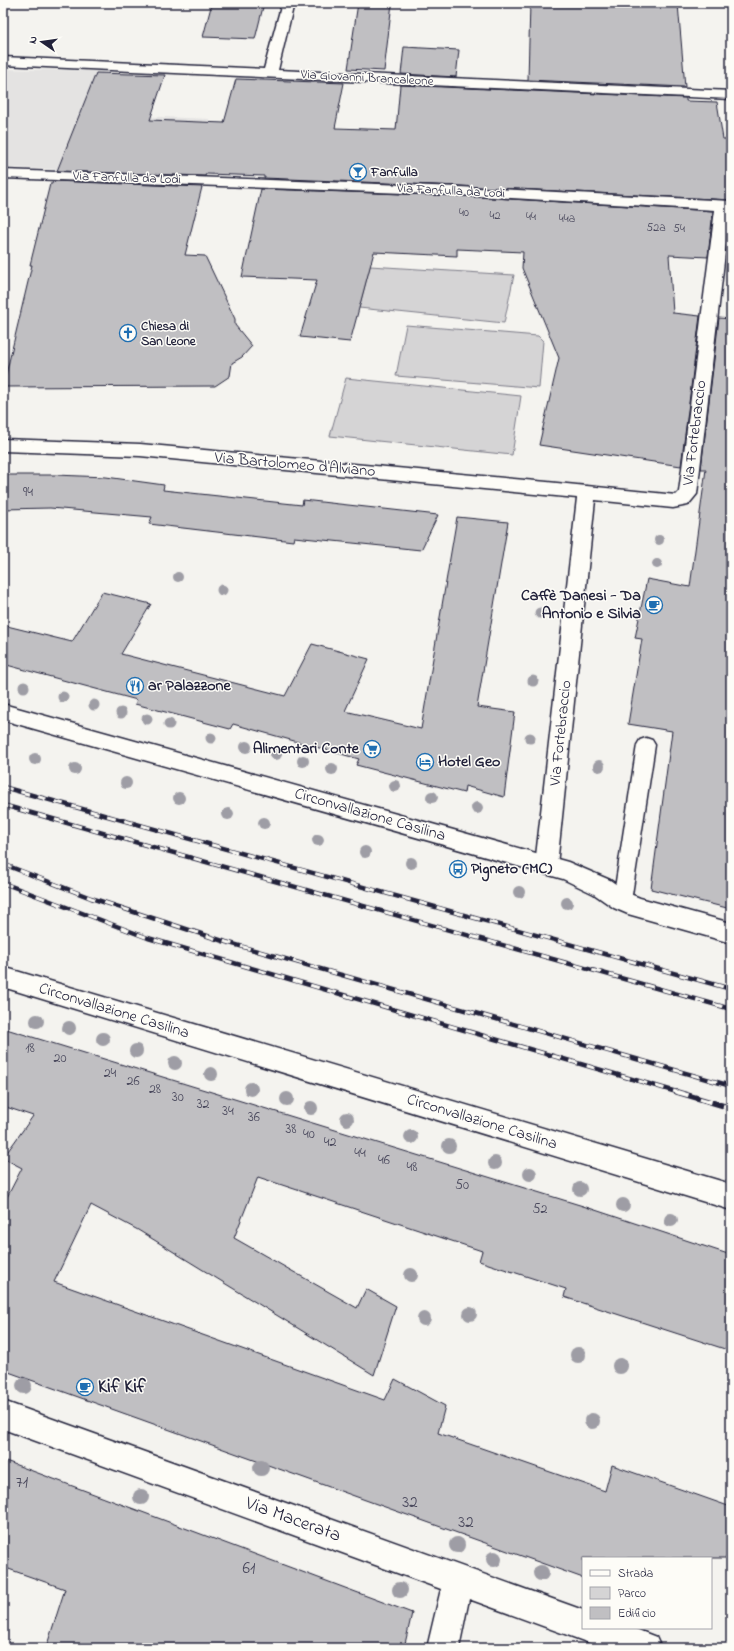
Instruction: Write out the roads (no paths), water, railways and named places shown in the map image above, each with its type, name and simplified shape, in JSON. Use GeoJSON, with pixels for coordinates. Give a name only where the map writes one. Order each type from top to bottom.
{"type":"FeatureCollection","features":[{"type":"Feature","properties":{"kind":"street"},"geometry":{"type":"LineString","coordinates":[[270,73],[288,3]]}},
{"type":"Feature","properties":{"kind":"street","name":"Via Giovanni Brancaleone"},"geometry":{"type":"LineString","coordinates":[[3,61],[731,95]]}},
{"type":"Feature","properties":{"kind":"street","name":"Via Fanfulla da Lodi"},"geometry":{"type":"LineString","coordinates":[[3,174],[459,191],[727,206]]}},
{"type":"Feature","properties":{"kind":"street","name":"Via Fortebraccio"},"geometry":{"type":"LineString","coordinates":[[546,865],[587,492],[673,502],[681,501],[687,496],[727,206]]}},
{"type":"Feature","properties":{"kind":"street","name":"Via Bartolomeo d'Alviano"},"geometry":{"type":"LineString","coordinates":[[3,445],[140,450],[587,492]]}},
{"type":"Feature","properties":{"kind":"street","name":"Circonvallazione Casilina"},"geometry":{"type":"LineString","coordinates":[[3,712],[546,865],[602,886],[622,901],[646,910],[731,933]]}},
{"type":"Feature","properties":{"kind":"street","name":"Circonvallazione Casilina"},"geometry":{"type":"LineString","coordinates":[[3,977],[731,1197]]}},
{"type":"Feature","properties":{"kind":"street","name":"Via Macerata"},"geometry":{"type":"LineString","coordinates":[[3,1415],[582,1625]]}},
{"type":"Feature","properties":{"kind":"street"},"geometry":{"type":"LineString","coordinates":[[443,1648],[458,1579]]}},
{"type":"Feature","properties":{"kind":"street"},"geometry":{"type":"LineString","coordinates":[[594,1629],[645,1648]]}},
{"type":"Feature","properties":{"kind":"lane"},"geometry":{"type":"LineString","coordinates":[[622,901],[646,745]]}},
{"type":"Feature","properties":{"kind":"railway"},"geometry":{"type":"LineString","coordinates":[[3,787],[731,989]]}},
{"type":"Feature","properties":{"kind":"railway"},"geometry":{"type":"LineString","coordinates":[[3,805],[731,1009]]}},
{"type":"Feature","properties":{"kind":"railway"},"geometry":{"type":"LineString","coordinates":[[3,864],[91,898],[226,942],[731,1086]]}},
{"type":"Feature","properties":{"kind":"railway"},"geometry":{"type":"LineString","coordinates":[[3,883],[148,938],[680,1093]]}},
{"type":"Feature","properties":{"kind":"railway"},"geometry":{"type":"LineString","coordinates":[[677,1092],[731,1108]]}},
{"type":"Feature","properties":{"kind":"place","name":"Fanfulla"},"geometry":{"type":"Point","coordinates":[358,172]}},
{"type":"Feature","properties":{"kind":"place","name":"Chiesa di San Leone"},"geometry":{"type":"Point","coordinates":[128,333]}},
{"type":"Feature","properties":{"kind":"place","name":"Caffè Danesi - Da Antonio e Silvia"},"geometry":{"type":"Point","coordinates":[654,605]}},
{"type":"Feature","properties":{"kind":"place","name":"ar Palazzone"},"geometry":{"type":"Point","coordinates":[135,686]}},
{"type":"Feature","properties":{"kind":"place","name":"Alimentari Conte"},"geometry":{"type":"Point","coordinates":[372,749]}},
{"type":"Feature","properties":{"kind":"place","name":"Hotel Geo"},"geometry":{"type":"Point","coordinates":[425,762]}},
{"type":"Feature","properties":{"kind":"place","name":"Pigneto (MC)"},"geometry":{"type":"Point","coordinates":[458,869]}},
{"type":"Feature","properties":{"kind":"place","name":"Kif Kif"},"geometry":{"type":"Point","coordinates":[85,1387]}}]}
